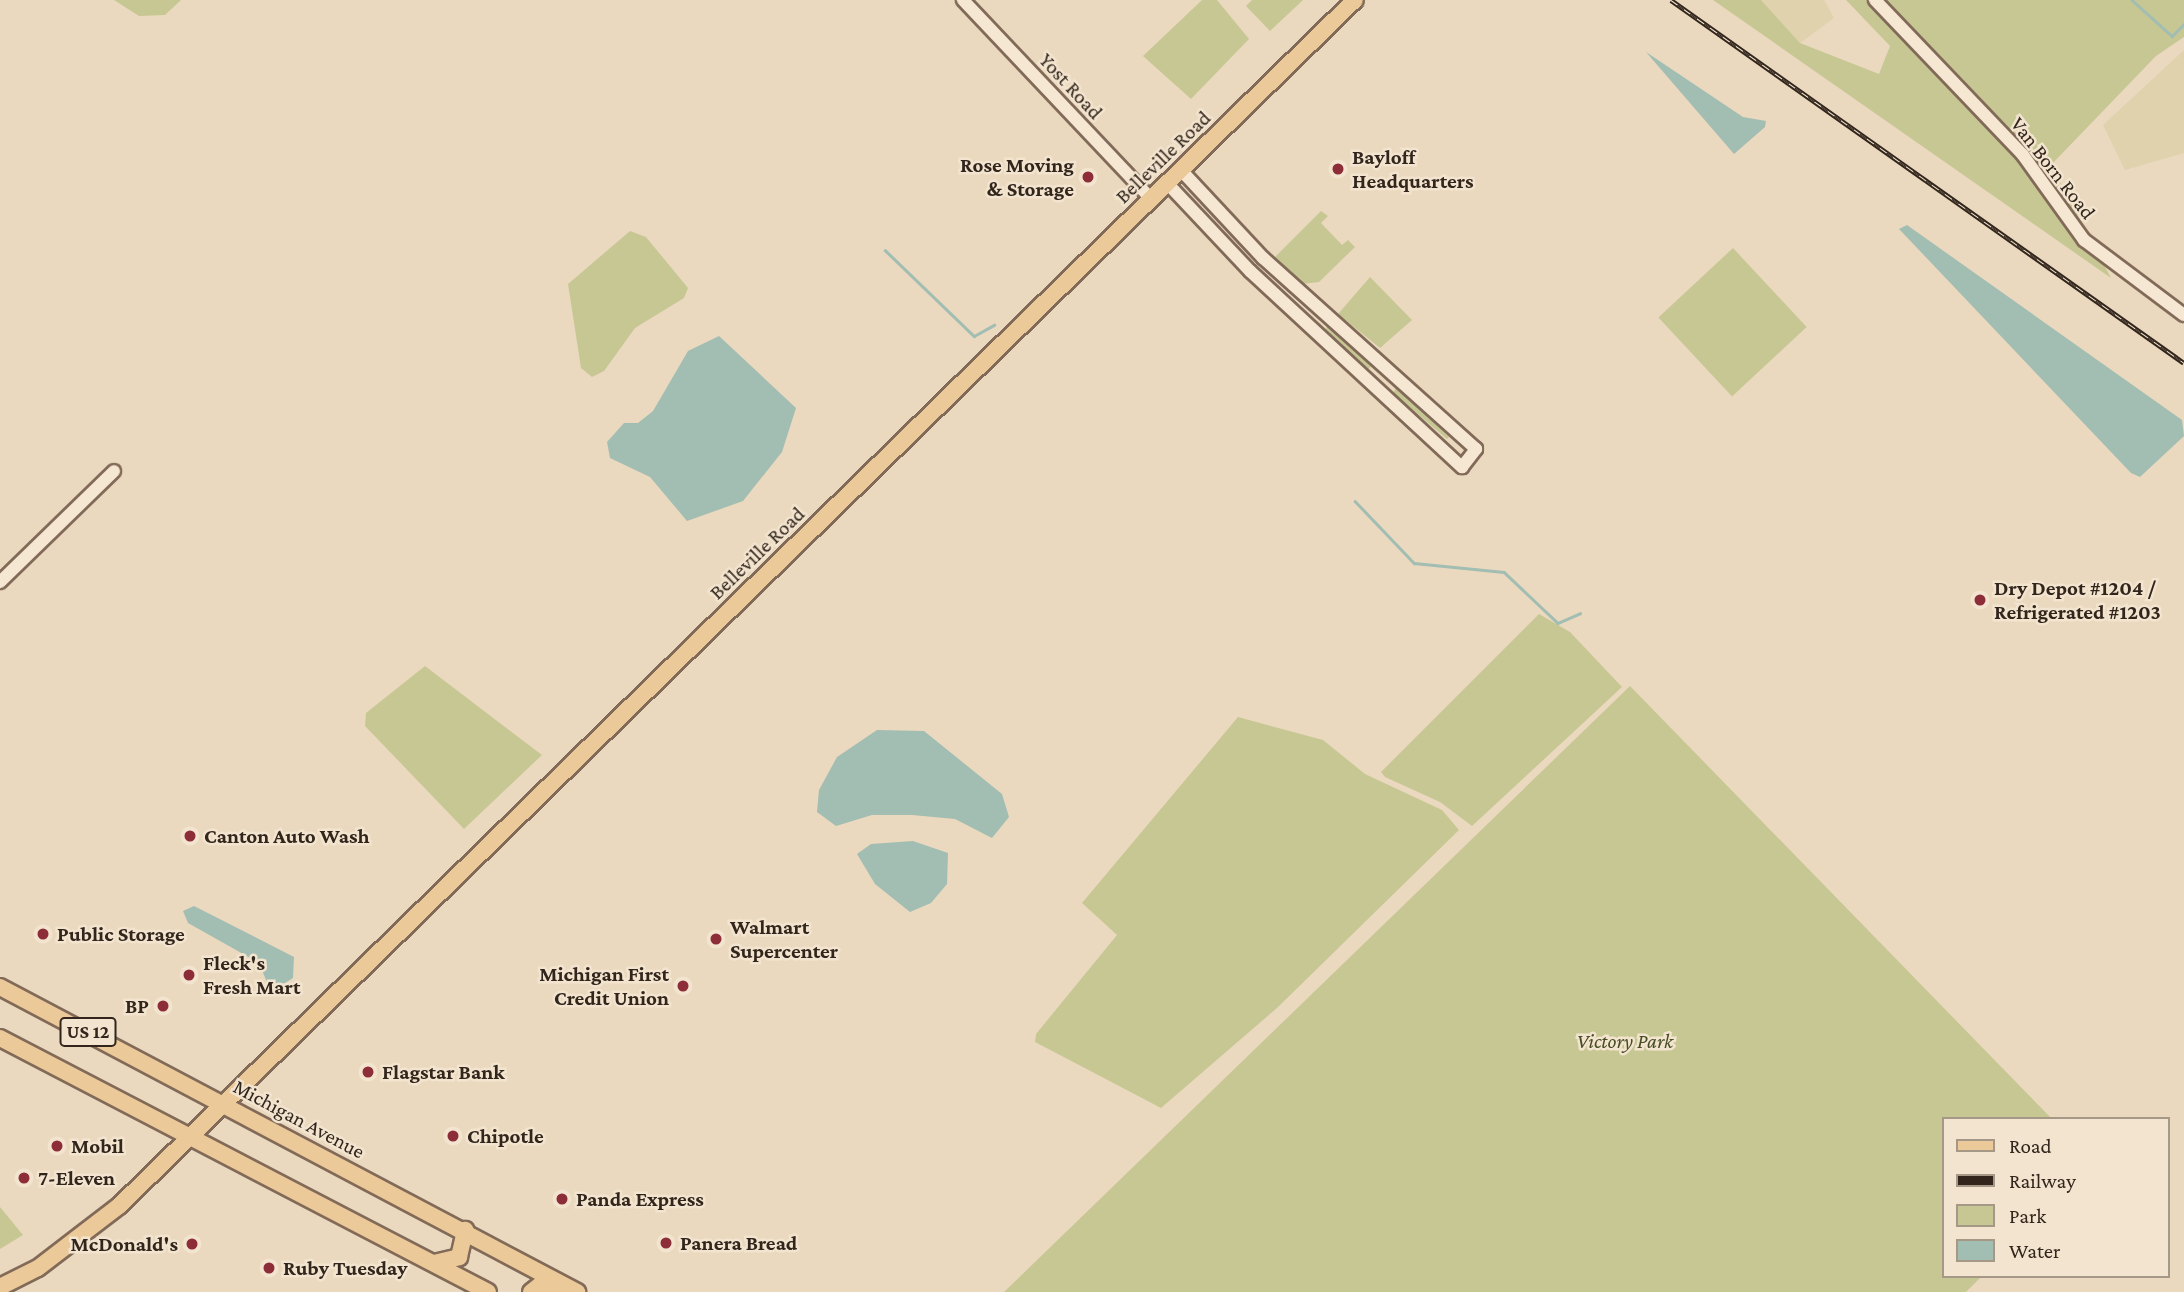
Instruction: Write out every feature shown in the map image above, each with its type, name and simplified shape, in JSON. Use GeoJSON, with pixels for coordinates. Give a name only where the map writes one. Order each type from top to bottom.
{"type":"FeatureCollection","features":[{"type":"Feature","properties":{"kind":"main road","name":"Belleville Road"},"geometry":{"type":"LineString","coordinates":[[0,1287],[79,1239],[189,1137],[1355,0]]}},
{"type":"Feature","properties":{"kind":"main road","name":"Michigan Avenue"},"geometry":{"type":"LineString","coordinates":[[0,988],[465,1230],[575,1291]]}},
{"type":"Feature","properties":{"kind":"main road","name":"US 12"},"geometry":{"type":"LineString","coordinates":[[0,1038],[488,1292]]}},
{"type":"Feature","properties":{"kind":"main road"},"geometry":{"type":"LineString","coordinates":[[431,1263],[460,1257],[465,1230]]}},
{"type":"Feature","properties":{"kind":"main road"},"geometry":{"type":"LineString","coordinates":[[531,1292],[540,1285],[575,1291]]}},
{"type":"Feature","properties":{"kind":"street","name":"Yost Road"},"geometry":{"type":"LineString","coordinates":[[962,0],[1151,199]]}},
{"type":"Feature","properties":{"kind":"street","name":"Van Born Road"},"geometry":{"type":"LineString","coordinates":[[1875,0],[2024,155],[2084,240],[2184,315]]}},
{"type":"Feature","properties":{"kind":"street"},"geometry":{"type":"LineString","coordinates":[[1167,183],[1251,271],[1462,467],[1476,449],[1262,258],[1181,170]]}},
{"type":"Feature","properties":{"kind":"street"},"geometry":{"type":"LineString","coordinates":[[1251,271],[1262,258]]}},
{"type":"Feature","properties":{"kind":"street"},"geometry":{"type":"LineString","coordinates":[[1303,320],[1315,305]]}},
{"type":"Feature","properties":{"kind":"street"},"geometry":{"type":"LineString","coordinates":[[1372,384],[1386,368]]}},
{"type":"Feature","properties":{"kind":"street"},"geometry":{"type":"LineString","coordinates":[[0,582],[114,471]]}},
{"type":"Feature","properties":{"kind":"shaded area"},"geometry":{"type":"Polygon","coordinates":[[[1761,0],[1824,0],[1834,18],[1800,43],[1761,0]]]}},
{"type":"Feature","properties":{"kind":"shaded area"},"geometry":{"type":"Polygon","coordinates":[[[2184,50],[2184,153],[2125,170],[2103,125],[2184,50]]]}},
{"type":"Feature","properties":{"kind":"green space"},"geometry":{"type":"Polygon","coordinates":[[[114,0],[181,0],[165,15],[139,16],[114,0]]]}},
{"type":"Feature","properties":{"kind":"green space"},"geometry":{"type":"Polygon","coordinates":[[[1202,0],[1217,0],[1249,39],[1191,99],[1143,56],[1202,0]]]}},
{"type":"Feature","properties":{"kind":"green space"},"geometry":{"type":"Polygon","coordinates":[[[1252,0],[1303,0],[1270,31],[1246,6],[1252,0]]]}},
{"type":"Feature","properties":{"kind":"green space"},"geometry":{"type":"Polygon","coordinates":[[[1713,0],[1761,0],[1800,43],[1879,74],[1890,46],[1846,0],[2184,0],[2184,37],[2156,56],[2051,165],[2111,278],[1713,0]]]}},
{"type":"Feature","properties":{"kind":"green space"},"geometry":{"type":"Polygon","coordinates":[[[1321,211],[1328,216],[1321,223],[1342,245],[1348,240],[1355,247],[1319,282],[1302,284],[1275,257],[1321,211]]]}},
{"type":"Feature","properties":{"kind":"green space"},"geometry":{"type":"Polygon","coordinates":[[[630,231],[646,237],[688,288],[684,298],[635,328],[604,371],[592,377],[581,368],[568,284],[630,231]]]}},
{"type":"Feature","properties":{"kind":"green space"},"geometry":{"type":"Polygon","coordinates":[[[1733,248],[1807,327],[1732,397],[1658,318],[1733,248]]]}},
{"type":"Feature","properties":{"kind":"green space"},"geometry":{"type":"Polygon","coordinates":[[[1370,277],[1412,320],[1380,348],[1338,314],[1370,277]]]}},
{"type":"Feature","properties":{"kind":"green space"},"geometry":{"type":"Polygon","coordinates":[[[1328,326],[1372,365],[1368,370],[1324,330],[1328,326]]]}},
{"type":"Feature","properties":{"kind":"green space"},"geometry":{"type":"Polygon","coordinates":[[[1396,388],[1449,437],[1447,439],[1393,393],[1396,388]]]}},
{"type":"Feature","properties":{"kind":"green space"},"geometry":{"type":"Polygon","coordinates":[[[1539,614],[1570,632],[1622,687],[1472,826],[1440,802],[1385,777],[1381,772],[1539,614]]]}},
{"type":"Feature","properties":{"kind":"green space"},"geometry":{"type":"Polygon","coordinates":[[[425,666],[542,755],[464,829],[365,726],[366,713],[425,666]]]}},
{"type":"Feature","properties":{"kind":"green space","name":"Victory Park"},"geometry":{"type":"Polygon","coordinates":[[[1630,686],[2050,1117],[1942,1117],[1942,1278],[1980,1278],[1966,1292],[1004,1292],[1630,686]]]}},
{"type":"Feature","properties":{"kind":"green space"},"geometry":{"type":"Polygon","coordinates":[[[1238,717],[1323,740],[1365,774],[1442,810],[1459,830],[1277,1008],[1161,1108],[1035,1042],[1036,1034],[1117,935],[1082,903],[1238,717]]]}},
{"type":"Feature","properties":{"kind":"green space"},"geometry":{"type":"Polygon","coordinates":[[[0,1207],[23,1235],[0,1249],[0,1207]]]}},
{"type":"Feature","properties":{"kind":"water"},"geometry":{"type":"Polygon","coordinates":[[[1646,52],[1743,117],[1766,121],[1765,127],[1734,154],[1646,52]]]}},
{"type":"Feature","properties":{"kind":"water"},"geometry":{"type":"Polygon","coordinates":[[[1907,225],[2182,420],[2184,436],[2140,477],[2131,473],[1899,229],[1907,225]]]}},
{"type":"Feature","properties":{"kind":"water"},"geometry":{"type":"Polygon","coordinates":[[[719,336],[796,408],[782,452],[743,501],[687,521],[650,477],[610,458],[607,442],[624,423],[638,423],[653,411],[688,351],[719,336]]]}},
{"type":"Feature","properties":{"kind":"water"},"geometry":{"type":"Polygon","coordinates":[[[877,730],[924,731],[1002,794],[1009,817],[992,838],[955,819],[912,815],[872,815],[836,826],[817,812],[819,790],[837,757],[877,730]]]}},
{"type":"Feature","properties":{"kind":"water"},"geometry":{"type":"Polygon","coordinates":[[[913,841],[948,853],[947,884],[931,903],[910,912],[875,884],[857,854],[871,844],[913,841]]]}},
{"type":"Feature","properties":{"kind":"water"},"geometry":{"type":"Polygon","coordinates":[[[194,906],[294,957],[293,978],[271,992],[259,963],[188,923],[183,911],[194,906]]]}},
{"type":"Feature","properties":{"kind":"waterway"},"geometry":{"type":"LineString","coordinates":[[2132,0],[2172,36],[2184,24]]}},
{"type":"Feature","properties":{"kind":"waterway"},"geometry":{"type":"LineString","coordinates":[[885,250],[974,336],[994,325]]}},
{"type":"Feature","properties":{"kind":"waterway"},"geometry":{"type":"LineString","coordinates":[[1355,501],[1414,563],[1504,572],[1558,623],[1580,613]]}},
{"type":"Feature","properties":{"kind":"railway"},"geometry":{"type":"LineString","coordinates":[[1671,0],[2184,363]]}},
{"type":"Feature","properties":{"kind":"place","name":"Bayloff Headquarters"},"geometry":{"type":"Point","coordinates":[1338,169]}},
{"type":"Feature","properties":{"kind":"place","name":"Rose Moving & Storage"},"geometry":{"type":"Point","coordinates":[1088,177]}},
{"type":"Feature","properties":{"kind":"place","name":"Dry Depot #1204 / Refrigerated #1203"},"geometry":{"type":"Point","coordinates":[1980,600]}},
{"type":"Feature","properties":{"kind":"place","name":"Canton Auto Wash"},"geometry":{"type":"Point","coordinates":[190,836]}},
{"type":"Feature","properties":{"kind":"place","name":"Public Storage"},"geometry":{"type":"Point","coordinates":[43,934]}},
{"type":"Feature","properties":{"kind":"place","name":"Walmart Supercenter"},"geometry":{"type":"Point","coordinates":[716,939]}},
{"type":"Feature","properties":{"kind":"place","name":"Fleck's Fresh Mart"},"geometry":{"type":"Point","coordinates":[189,975]}},
{"type":"Feature","properties":{"kind":"place","name":"Michigan First Credit Union"},"geometry":{"type":"Point","coordinates":[683,986]}},
{"type":"Feature","properties":{"kind":"place","name":"BP"},"geometry":{"type":"Point","coordinates":[163,1006]}},
{"type":"Feature","properties":{"kind":"place","name":"Flagstar Bank"},"geometry":{"type":"Point","coordinates":[368,1072]}},
{"type":"Feature","properties":{"kind":"place","name":"Chipotle"},"geometry":{"type":"Point","coordinates":[453,1136]}},
{"type":"Feature","properties":{"kind":"place","name":"Mobil"},"geometry":{"type":"Point","coordinates":[57,1146]}},
{"type":"Feature","properties":{"kind":"place","name":"7-Eleven"},"geometry":{"type":"Point","coordinates":[24,1178]}},
{"type":"Feature","properties":{"kind":"place","name":"Panda Express"},"geometry":{"type":"Point","coordinates":[562,1199]}},
{"type":"Feature","properties":{"kind":"place","name":"Panera Bread"},"geometry":{"type":"Point","coordinates":[666,1243]}},
{"type":"Feature","properties":{"kind":"place","name":"McDonald's"},"geometry":{"type":"Point","coordinates":[192,1244]}},
{"type":"Feature","properties":{"kind":"place","name":"Ruby Tuesday"},"geometry":{"type":"Point","coordinates":[269,1268]}}]}
